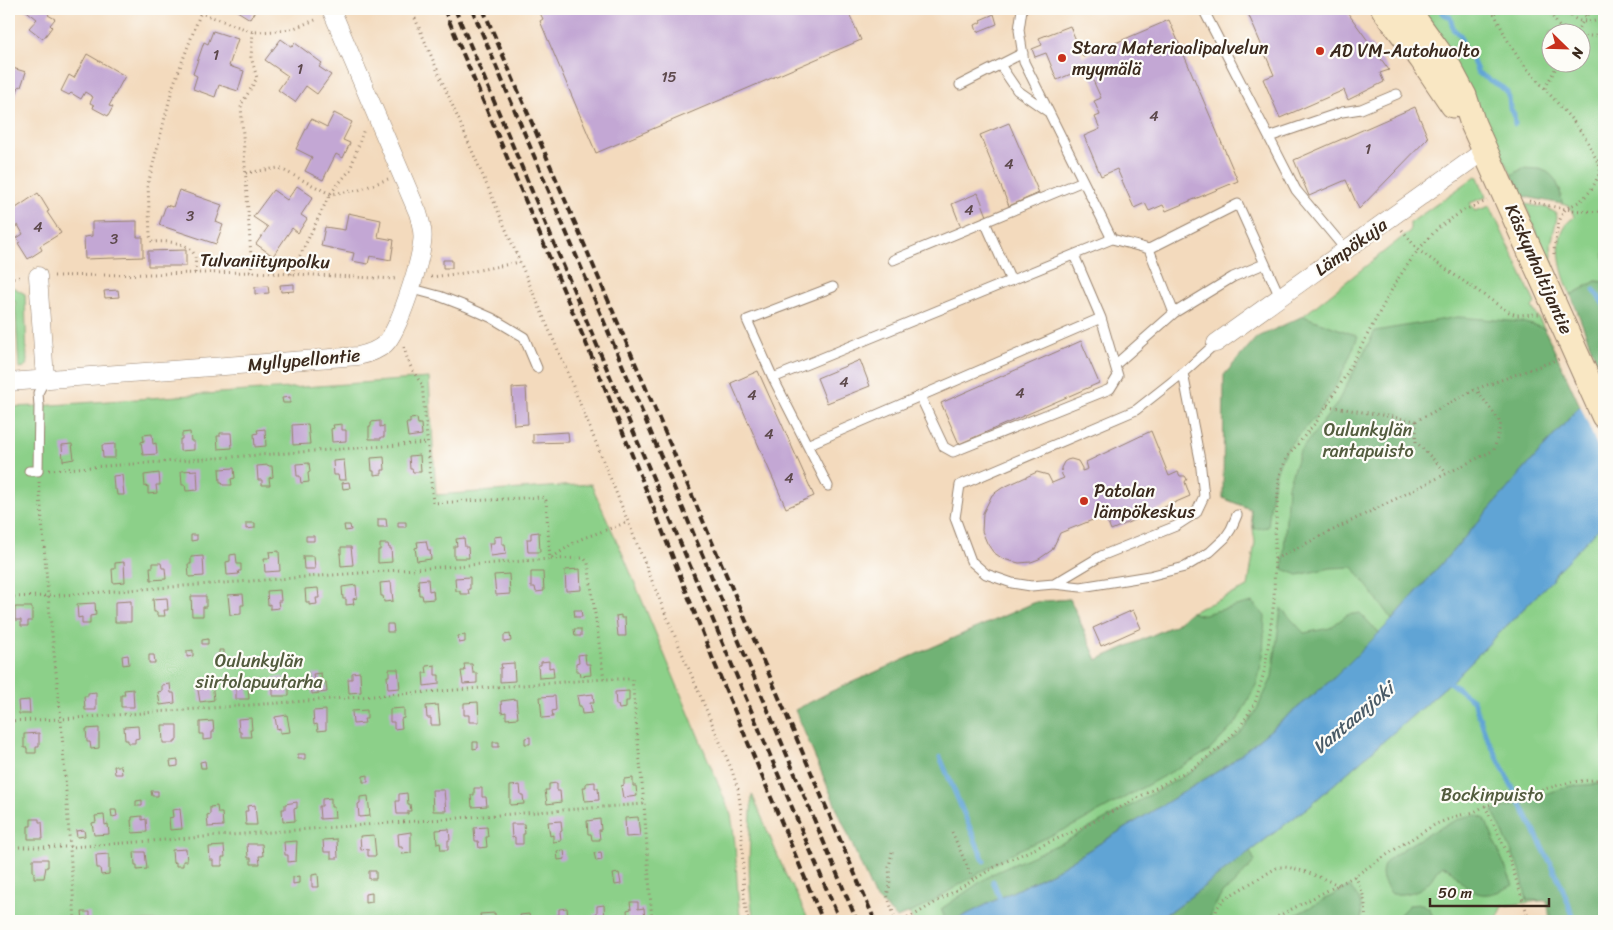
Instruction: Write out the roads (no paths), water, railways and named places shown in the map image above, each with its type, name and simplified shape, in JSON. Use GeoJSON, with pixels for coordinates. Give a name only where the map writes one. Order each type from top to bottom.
{"type":"FeatureCollection","features":[{"type":"Feature","properties":{"kind":"main road","name":"Käskynhaltijantie"},"geometry":{"type":"LineString","coordinates":[[1384,9],[1422,59],[1451,103],[1473,124]]}},
{"type":"Feature","properties":{"kind":"main road","name":"Käskynhaltijantie"},"geometry":{"type":"LineString","coordinates":[[1407,9],[1447,64],[1464,96],[1473,124],[1574,363],[1604,416]]}},
{"type":"Feature","properties":{"kind":"street","name":"Myllypellontie"},"geometry":{"type":"LineString","coordinates":[[9,382],[349,357],[371,353],[386,343],[394,332],[411,283],[422,243],[423,230],[325,14]]}},
{"type":"Feature","properties":{"kind":"street","name":"Lämpökuja"},"geometry":{"type":"LineString","coordinates":[[1216,343],[1485,150]]}},
{"type":"Feature","properties":{"kind":"street"},"geometry":{"type":"LineString","coordinates":[[38,276],[45,379]]}},
{"type":"Feature","properties":{"kind":"lane"},"geometry":{"type":"LineString","coordinates":[[1022,9],[1019,30],[1024,62],[1112,239]]}},
{"type":"Feature","properties":{"kind":"lane"},"geometry":{"type":"LineString","coordinates":[[1203,9],[1296,190],[1346,250]]}},
{"type":"Feature","properties":{"kind":"lane"},"geometry":{"type":"LineString","coordinates":[[960,85],[1023,53]]}},
{"type":"Feature","properties":{"kind":"lane"},"geometry":{"type":"LineString","coordinates":[[1000,65],[1017,90],[1048,112]]}},
{"type":"Feature","properties":{"kind":"lane"},"geometry":{"type":"LineString","coordinates":[[1269,137],[1342,112],[1360,109],[1397,94]]}},
{"type":"Feature","properties":{"kind":"lane"},"geometry":{"type":"LineString","coordinates":[[893,260],[1083,181]]}},
{"type":"Feature","properties":{"kind":"lane"},"geometry":{"type":"LineString","coordinates":[[773,378],[1112,239],[1149,249],[1238,204],[1280,298]]}},
{"type":"Feature","properties":{"kind":"lane"},"geometry":{"type":"LineString","coordinates":[[985,222],[1011,281]]}},
{"type":"Feature","properties":{"kind":"lane"},"geometry":{"type":"LineString","coordinates":[[1149,249],[1174,313]]}},
{"type":"Feature","properties":{"kind":"lane"},"geometry":{"type":"LineString","coordinates":[[920,396],[944,447],[953,452],[1110,389],[1118,376],[1115,364],[1101,318],[1074,255]]}},
{"type":"Feature","properties":{"kind":"lane"},"geometry":{"type":"LineString","coordinates":[[1115,364],[1174,313],[1233,277],[1264,264]]}},
{"type":"Feature","properties":{"kind":"lane"},"geometry":{"type":"LineString","coordinates":[[411,283],[492,318],[524,337],[537,368]]}},
{"type":"Feature","properties":{"kind":"lane"},"geometry":{"type":"LineString","coordinates":[[828,486],[773,378],[747,320],[833,287]]}},
{"type":"Feature","properties":{"kind":"lane"},"geometry":{"type":"LineString","coordinates":[[807,445],[1101,318]]}},
{"type":"Feature","properties":{"kind":"lane"},"geometry":{"type":"LineString","coordinates":[[1216,343],[1183,373],[1136,410],[960,485],[955,518],[971,561],[986,574],[1012,583],[1031,586],[1054,584],[1082,587],[1150,576],[1185,566],[1210,552],[1225,538],[1237,515]]}},
{"type":"Feature","properties":{"kind":"lane"},"geometry":{"type":"LineString","coordinates":[[1054,584],[1101,556],[1176,526],[1196,513],[1204,496],[1200,460],[1183,373]]}},
{"type":"Feature","properties":{"kind":"lane"},"geometry":{"type":"LineString","coordinates":[[34,471],[39,406],[38,393],[45,379]]}},
{"type":"Feature","properties":{"kind":"water","name":"Vantaanjoki"},"geometry":{"type":"Polygon","coordinates":[[[1604,384],[1603,524],[1558,570],[1552,580],[1451,682],[1308,807],[1173,910],[1149,921],[953,921],[1053,872],[1228,765],[1335,677],[1392,620],[1580,406],[1604,384]]]}},
{"type":"Feature","properties":{"kind":"waterway"},"geometry":{"type":"LineString","coordinates":[[1443,9],[1442,13],[1450,17],[1453,29],[1461,36],[1463,49],[1472,59],[1478,73],[1506,90],[1510,108],[1514,114],[1515,124]]}},
{"type":"Feature","properties":{"kind":"waterway"},"geometry":{"type":"LineString","coordinates":[[1594,290],[1604,305]]}},
{"type":"Feature","properties":{"kind":"waterway"},"geometry":{"type":"LineString","coordinates":[[1445,679],[1473,700],[1486,735],[1560,882],[1575,921]]}},
{"type":"Feature","properties":{"kind":"waterway"},"geometry":{"type":"LineString","coordinates":[[940,757],[984,861]]}},
{"type":"Feature","properties":{"kind":"waterway"},"geometry":{"type":"LineString","coordinates":[[993,881],[1002,904]]}},
{"type":"Feature","properties":{"kind":"railway"},"geometry":{"type":"LineString","coordinates":[[444,9],[605,388],[714,662],[823,921]]}},
{"type":"Feature","properties":{"kind":"railway"},"geometry":{"type":"LineString","coordinates":[[455,9],[840,921]]}},
{"type":"Feature","properties":{"kind":"railway"},"geometry":{"type":"LineString","coordinates":[[472,9],[857,921]]}},
{"type":"Feature","properties":{"kind":"railway"},"geometry":{"type":"LineString","coordinates":[[483,9],[875,921]]}},
{"type":"Feature","properties":{"kind":"place","name":"AD VM-Autohuolto"},"geometry":{"type":"Point","coordinates":[1320,51]}},
{"type":"Feature","properties":{"kind":"place","name":"Stara Materiaalipalvelun myymälä"},"geometry":{"type":"Point","coordinates":[1062,58]}},
{"type":"Feature","properties":{"kind":"place","name":"Patolan lämpökeskus"},"geometry":{"type":"Point","coordinates":[1084,501]}},
{"type":"Feature","properties":{"kind":"park label","name":"Oulunkylän rantapuisto"},"geometry":{"type":"Point","coordinates":[1368,440]}},
{"type":"Feature","properties":{"kind":"park label","name":"Oulunkylän siirtolapuutarha"},"geometry":{"type":"Point","coordinates":[259,671]}},
{"type":"Feature","properties":{"kind":"park label","name":"Bockinpuisto"},"geometry":{"type":"Point","coordinates":[1492,795]}}]}
